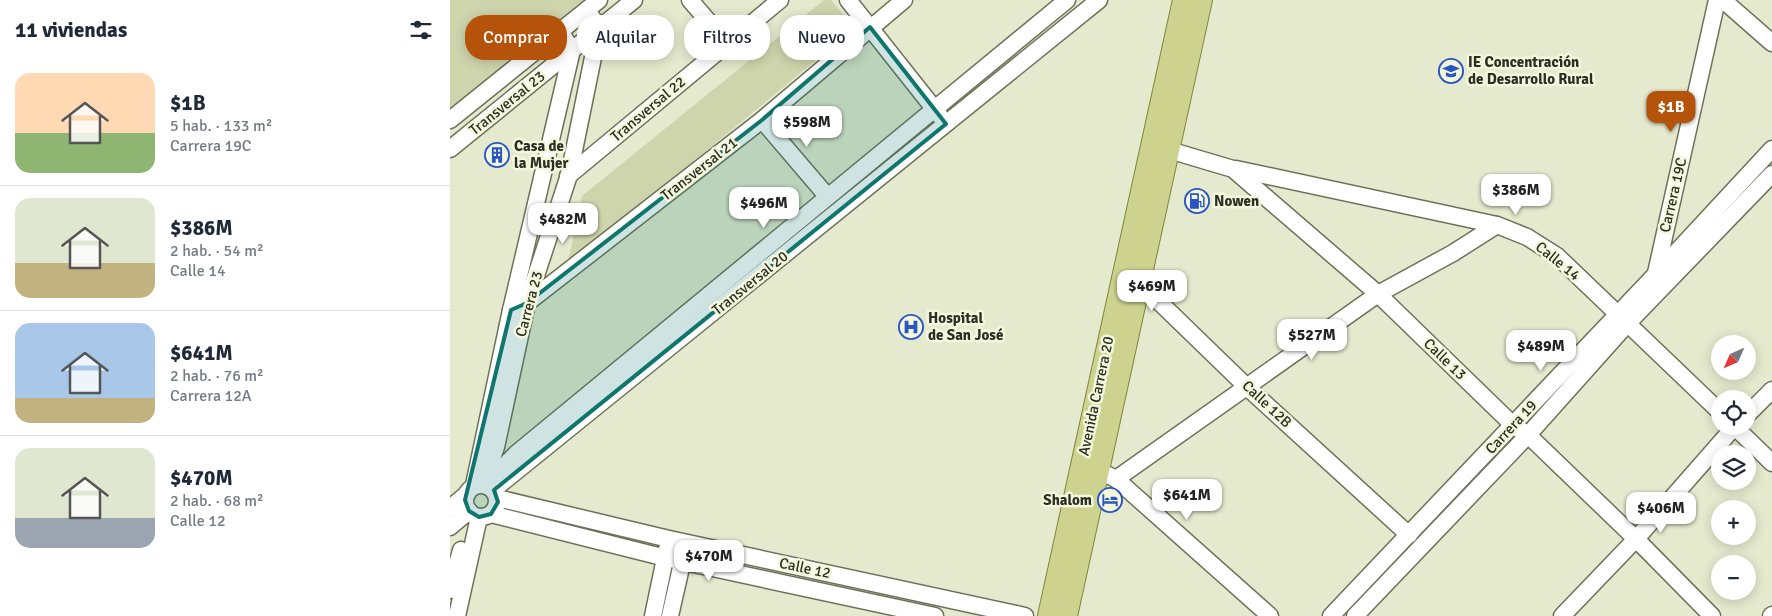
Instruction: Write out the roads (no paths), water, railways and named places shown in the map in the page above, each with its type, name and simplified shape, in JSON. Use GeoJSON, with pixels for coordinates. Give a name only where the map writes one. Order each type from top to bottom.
{"type":"FeatureCollection","features":[{"type":"Feature","properties":{"kind":"main road","name":"Avenida Carrera 20"},"geometry":{"type":"LineString","coordinates":[[1160,150],[1183,0]]}},
{"type":"Feature","properties":{"kind":"main road","name":"Avenida Carrera 20"},"geometry":{"type":"LineString","coordinates":[[1067,616],[1099,473],[1131,282],[1160,150],[1202,0]]}},
{"type":"Feature","properties":{"kind":"main road","name":"Avenida Carrera 20"},"geometry":{"type":"LineString","coordinates":[[1048,616],[1099,473]]}},
{"type":"Feature","properties":{"kind":"street","name":"Transversal 23"},"geometry":{"type":"LineString","coordinates":[[615,15],[634,0]]}},
{"type":"Feature","properties":{"kind":"street"},"geometry":{"type":"LineString","coordinates":[[690,0],[703,15]]}},
{"type":"Feature","properties":{"kind":"street","name":"Transversal 22"},"geometry":{"type":"LineString","coordinates":[[762,15],[780,0]]}},
{"type":"Feature","properties":{"kind":"street"},"geometry":{"type":"LineString","coordinates":[[848,0],[946,124]]}},
{"type":"Feature","properties":{"kind":"street","name":"Transversal 21"},"geometry":{"type":"LineString","coordinates":[[511,310],[527,303],[762,120],[904,0]]}},
{"type":"Feature","properties":{"kind":"street","name":"Transversal 20"},"geometry":{"type":"LineString","coordinates":[[483,490],[517,453],[1067,0]]}},
{"type":"Feature","properties":{"kind":"street","name":"Transversal 20"},"geometry":{"type":"LineString","coordinates":[[450,508],[483,490],[946,124],[1099,0]]}},
{"type":"Feature","properties":{"kind":"street","name":"Carrera 19C"},"geometry":{"type":"LineString","coordinates":[[1656,274],[1717,0]]}},
{"type":"Feature","properties":{"kind":"street"},"geometry":{"type":"LineString","coordinates":[[1724,0],[1772,43]]}},
{"type":"Feature","properties":{"kind":"street","name":"Transversal 23"},"geometry":{"type":"LineString","coordinates":[[567,25],[593,5]]}},
{"type":"Feature","properties":{"kind":"street"},"geometry":{"type":"LineString","coordinates":[[567,42],[572,50]]}},
{"type":"Feature","properties":{"kind":"street","name":"Transversal 23"},"geometry":{"type":"LineString","coordinates":[[450,149],[577,46]]}},
{"type":"Feature","properties":{"kind":"street","name":"Carrera 23"},"geometry":{"type":"LineString","coordinates":[[483,490],[511,310],[572,50]]}},
{"type":"Feature","properties":{"kind":"street","name":"Transversal 23"},"geometry":{"type":"LineString","coordinates":[[450,120],[524,60]]}},
{"type":"Feature","properties":{"kind":"street","name":"Carrera 23"},"geometry":{"type":"LineString","coordinates":[[483,490],[496,447],[527,303],[569,175],[592,60]]}},
{"type":"Feature","properties":{"kind":"street","name":"Transversal 22"},"geometry":{"type":"LineString","coordinates":[[538,199],[707,60]]}},
{"type":"Feature","properties":{"kind":"street"},"geometry":{"type":"LineString","coordinates":[[762,120],[828,196]]}},
{"type":"Feature","properties":{"kind":"street","name":"Carrera 19"},"geometry":{"type":"LineString","coordinates":[[1355,616],[1528,436],[1656,274],[1772,149]]}},
{"type":"Feature","properties":{"kind":"street","name":"Calle 13"},"geometry":{"type":"LineString","coordinates":[[1160,150],[1233,169],[1378,294],[1513,425],[1528,436],[1636,539],[1712,616]]}},
{"type":"Feature","properties":{"kind":"street","name":"Calle 14"},"geometry":{"type":"LineString","coordinates":[[1233,169],[1497,226],[1527,237],[1557,256],[1711,403]]}},
{"type":"Feature","properties":{"kind":"street","name":"Carrera 19"},"geometry":{"type":"LineString","coordinates":[[1331,616],[1513,425],[1772,174]]}},
{"type":"Feature","properties":{"kind":"street"},"geometry":{"type":"LineString","coordinates":[[1270,616],[1099,473],[1248,388],[1378,294],[1453,253],[1497,226]]}},
{"type":"Feature","properties":{"kind":"street","name":"Calle 12B"},"geometry":{"type":"LineString","coordinates":[[1131,282],[1150,293],[1248,388],[1409,535]]}},
{"type":"Feature","properties":{"kind":"street"},"geometry":{"type":"LineString","coordinates":[[1756,406],[1772,390]]}},
{"type":"Feature","properties":{"kind":"street"},"geometry":{"type":"LineString","coordinates":[[1562,616],[1636,539],[1727,435]]}},
{"type":"Feature","properties":{"kind":"street"},"geometry":{"type":"LineString","coordinates":[[1744,435],[1772,463]]}},
{"type":"Feature","properties":{"kind":"street"},"geometry":{"type":"LineString","coordinates":[[450,527],[497,507],[483,490],[465,500],[478,514]]}},
{"type":"Feature","properties":{"kind":"street","name":"Calle 12"},"geometry":{"type":"LineString","coordinates":[[483,490],[686,543],[1025,616]]}},
{"type":"Feature","properties":{"kind":"street"},"geometry":{"type":"LineString","coordinates":[[450,590],[478,514]]}},
{"type":"Feature","properties":{"kind":"street"},"geometry":{"type":"LineString","coordinates":[[457,616],[478,514]]}},
{"type":"Feature","properties":{"kind":"street","name":"Calle 12"},"geometry":{"type":"LineString","coordinates":[[478,514],[666,558],[935,616]]}},
{"type":"Feature","properties":{"kind":"street"},"geometry":{"type":"LineString","coordinates":[[653,616],[669,539]]}},
{"type":"Feature","properties":{"kind":"street"},"geometry":{"type":"LineString","coordinates":[[670,616],[686,543]]}},
{"type":"Feature","properties":{"kind":"place","name":"IE Concentración de Desarrollo Rural"},"geometry":{"type":"Point","coordinates":[1451,71]}},
{"type":"Feature","properties":{"kind":"place","name":"Casa de la Mujer"},"geometry":{"type":"Point","coordinates":[497,155]}},
{"type":"Feature","properties":{"kind":"place","name":"Nowen"},"geometry":{"type":"Point","coordinates":[1197,201]}},
{"type":"Feature","properties":{"kind":"place","name":"Hospital de San José"},"geometry":{"type":"Point","coordinates":[911,327]}},
{"type":"Feature","properties":{"kind":"place","name":"Shalom"},"geometry":{"type":"Point","coordinates":[1110,500]}}]}
